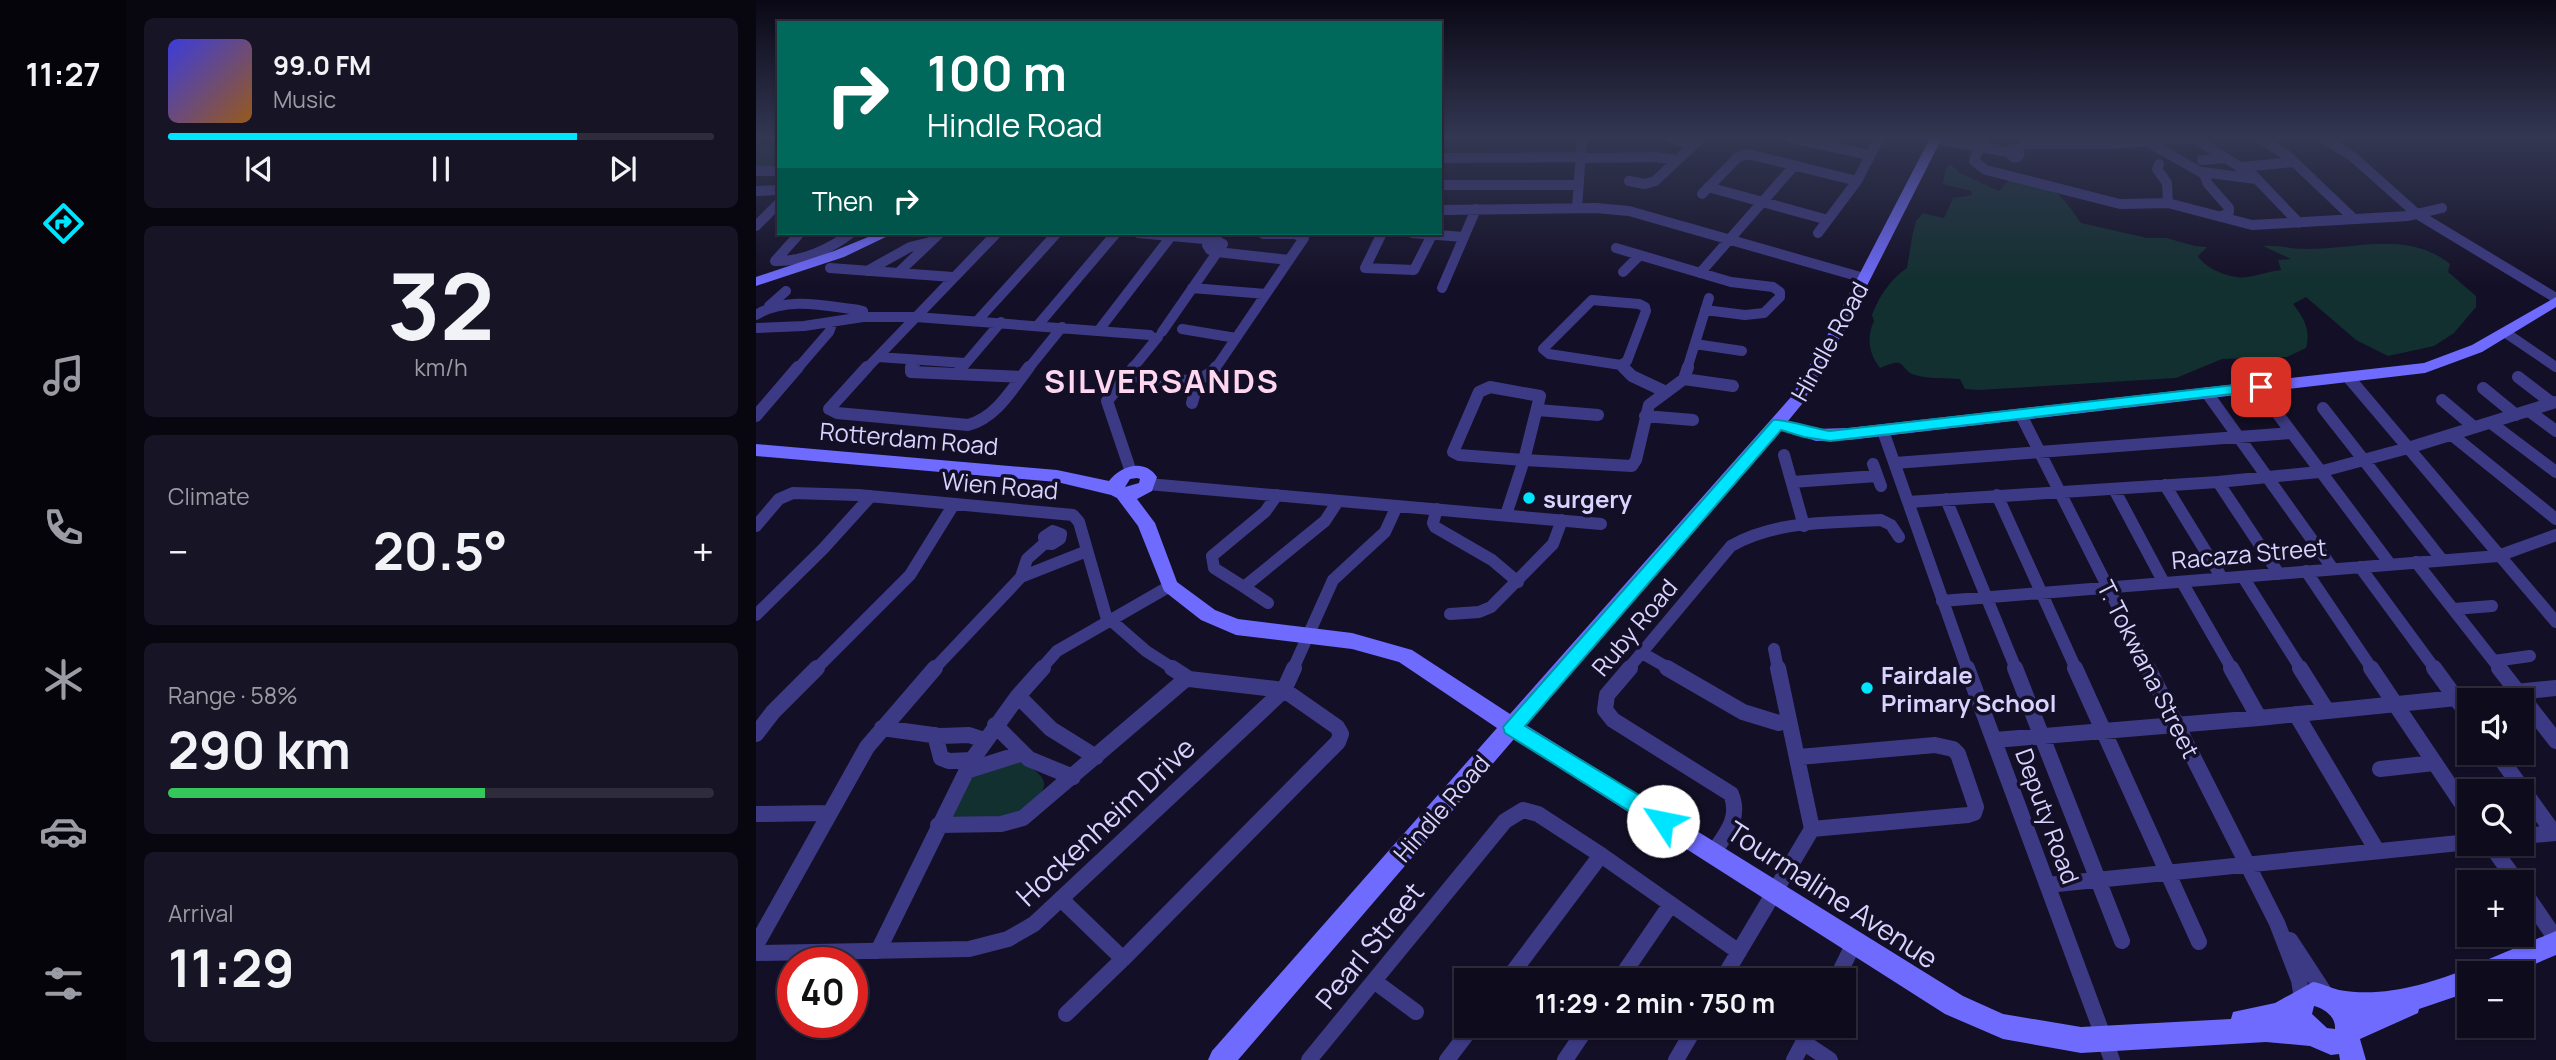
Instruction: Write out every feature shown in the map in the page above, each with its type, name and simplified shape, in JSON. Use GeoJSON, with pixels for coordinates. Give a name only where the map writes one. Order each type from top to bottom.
{"type":"FeatureCollection","features":[{"type":"Feature","properties":{"kind":"street"},"geometry":{"type":"LineString","coordinates":[[1577,208],[1578,187]]}},
{"type":"Feature","properties":{"kind":"street"},"geometry":{"type":"LineString","coordinates":[[1708,187],[1705,190],[1763,201],[1828,220]]}},
{"type":"Feature","properties":{"kind":"street"},"geometry":{"type":"LineString","coordinates":[[1700,273],[1775,187]]}},
{"type":"Feature","properties":{"kind":"street"},"geometry":{"type":"LineString","coordinates":[[1818,233],[1852,187]]}},
{"type":"Feature","properties":{"kind":"street","name":"Hindle Road"},"geometry":{"type":"LineString","coordinates":[[1221,1060],[1778,424],[1811,380],[1911,187]]}},
{"type":"Feature","properties":{"kind":"street"},"geometry":{"type":"LineString","coordinates":[[2055,187],[2123,204],[2168,203],[2252,225],[2417,214],[2442,208]]}},
{"type":"Feature","properties":{"kind":"street"},"geometry":{"type":"LineString","coordinates":[[2167,187],[2168,203]]}},
{"type":"Feature","properties":{"kind":"street"},"geometry":{"type":"LineString","coordinates":[[2211,187],[2230,208],[2230,212],[2221,217]]}},
{"type":"Feature","properties":{"kind":"street"},"geometry":{"type":"LineString","coordinates":[[2265,187],[2299,222]]}},
{"type":"Feature","properties":{"kind":"street"},"geometry":{"type":"LineString","coordinates":[[2321,187],[2354,219]]}},
{"type":"Feature","properties":{"kind":"street"},"geometry":{"type":"LineString","coordinates":[[1778,424],[1816,435],[1883,431],[2349,377],[2447,362],[2484,346],[2556,300],[2417,214],[2387,187]]}},
{"type":"Feature","properties":{"kind":"street"},"geometry":{"type":"LineString","coordinates":[[756,191],[777,190]]}},
{"type":"Feature","properties":{"kind":"street"},"geometry":{"type":"LineString","coordinates":[[2260,200],[2277,199]]}},
{"type":"Feature","properties":{"kind":"street"},"geometry":{"type":"LineString","coordinates":[[756,226],[777,205]]}},
{"type":"Feature","properties":{"kind":"street"},"geometry":{"type":"LineString","coordinates":[[1442,210],[1577,208],[1629,211],[1864,278]]}},
{"type":"Feature","properties":{"kind":"street"},"geometry":{"type":"LineString","coordinates":[[1442,288],[1475,209]]}},
{"type":"Feature","properties":{"kind":"street"},"geometry":{"type":"LineString","coordinates":[[765,217],[777,216]]}},
{"type":"Feature","properties":{"kind":"street"},"geometry":{"type":"LineString","coordinates":[[798,235],[775,261],[787,261],[826,248],[847,235]]}},
{"type":"Feature","properties":{"kind":"street"},"geometry":{"type":"LineString","coordinates":[[756,282],[839,254],[882,235]]}},
{"type":"Feature","properties":{"kind":"street"},"geometry":{"type":"LineString","coordinates":[[898,273],[938,235]]}},
{"type":"Feature","properties":{"kind":"street"},"geometry":{"type":"LineString","coordinates":[[995,235],[833,403],[830,411],[837,414],[971,425],[986,419],[1062,327]]}},
{"type":"Feature","properties":{"kind":"street"},"geometry":{"type":"LineString","coordinates":[[978,320],[1055,235]]}},
{"type":"Feature","properties":{"kind":"street"},"geometry":{"type":"LineString","coordinates":[[1038,325],[1114,235]]}},
{"type":"Feature","properties":{"kind":"street"},"geometry":{"type":"LineString","coordinates":[[1099,330],[1172,235],[1216,242],[1289,260]]}},
{"type":"Feature","properties":{"kind":"street"},"geometry":{"type":"LineString","coordinates":[[1127,374],[1198,381],[1211,375],[1302,242],[1303,236],[1284,235]]}},
{"type":"Feature","properties":{"kind":"street"},"geometry":{"type":"LineString","coordinates":[[1381,235],[1365,268],[1414,270],[1432,235]]}},
{"type":"Feature","properties":{"kind":"street"},"geometry":{"type":"LineString","coordinates":[[1442,235],[1464,237]]}},
{"type":"Feature","properties":{"kind":"street"},"geometry":{"type":"LineString","coordinates":[[867,271],[909,247],[930,242]]}},
{"type":"Feature","properties":{"kind":"street"},"geometry":{"type":"LineString","coordinates":[[1130,472],[1107,401],[1192,288],[1216,242]]}},
{"type":"Feature","properties":{"kind":"street"},"geometry":{"type":"LineString","coordinates":[[1506,515],[1522,460],[1538,410],[1540,396],[1484,388],[1479,392],[1453,447],[1453,452],[1459,455],[1522,460],[1630,467],[1636,460],[1650,403],[1684,379],[1707,304],[1745,315],[1764,313],[1780,294],[1773,286],[1731,282],[1616,248]]}},
{"type":"Feature","properties":{"kind":"street"},"geometry":{"type":"LineString","coordinates":[[1623,272],[1640,255]]}},
{"type":"Feature","properties":{"kind":"street"},"geometry":{"type":"LineString","coordinates":[[1667,279],[1678,266]]}},
{"type":"Feature","properties":{"kind":"street"},"geometry":{"type":"LineString","coordinates":[[830,268],[953,277]]}},
{"type":"Feature","properties":{"kind":"street"},"geometry":{"type":"LineString","coordinates":[[1192,288],[1266,295]]}},
{"type":"Feature","properties":{"kind":"street"},"geometry":{"type":"LineString","coordinates":[[756,315],[786,291]]}},
{"type":"Feature","properties":{"kind":"street"},"geometry":{"type":"LineString","coordinates":[[1621,365],[1627,361],[1646,311],[1642,304],[1592,300],[1543,349],[1549,355],[1621,365],[1632,376],[1665,392]]}},
{"type":"Feature","properties":{"kind":"street"},"geometry":{"type":"LineString","coordinates":[[768,306],[785,303],[859,310],[863,311],[863,317]]}},
{"type":"Feature","properties":{"kind":"street"},"geometry":{"type":"LineString","coordinates":[[756,328],[863,317],[916,317],[1156,334]]}},
{"type":"Feature","properties":{"kind":"street"},"geometry":{"type":"LineString","coordinates":[[758,411],[829,332],[833,322]]}},
{"type":"Feature","properties":{"kind":"street"},"geometry":{"type":"LineString","coordinates":[[962,368],[1001,322]]}},
{"type":"Feature","properties":{"kind":"street"},"geometry":{"type":"LineString","coordinates":[[1182,329],[1236,338]]}},
{"type":"Feature","properties":{"kind":"street"},"geometry":{"type":"LineString","coordinates":[[2505,333],[2556,368]]}},
{"type":"Feature","properties":{"kind":"street"},"geometry":{"type":"LineString","coordinates":[[1695,344],[1742,351]]}},
{"type":"Feature","properties":{"kind":"street"},"geometry":{"type":"LineString","coordinates":[[878,358],[918,360],[910,369],[911,372],[944,374],[962,368],[1021,377]]}},
{"type":"Feature","properties":{"kind":"street"},"geometry":{"type":"LineString","coordinates":[[2349,377],[2556,622]]}},
{"type":"Feature","properties":{"kind":"street"},"geometry":{"type":"LineString","coordinates":[[2518,377],[2554,403]]}},
{"type":"Feature","properties":{"kind":"street"},"geometry":{"type":"LineString","coordinates":[[1684,379],[1733,386]]}},
{"type":"Feature","properties":{"kind":"street"},"geometry":{"type":"LineString","coordinates":[[1192,403],[1198,381]]}},
{"type":"Feature","properties":{"kind":"street"},"geometry":{"type":"LineString","coordinates":[[2483,388],[2516,415]]}},
{"type":"Feature","properties":{"kind":"street"},"geometry":{"type":"LineString","coordinates":[[2207,393],[2333,569]]}},
{"type":"Feature","properties":{"kind":"street"},"geometry":{"type":"LineString","coordinates":[[2442,400],[2474,427]]}},
{"type":"Feature","properties":{"kind":"street"},"geometry":{"type":"LineString","coordinates":[[1908,502],[2218,482],[2319,472],[2554,403]]}},
{"type":"Feature","properties":{"kind":"street"},"geometry":{"type":"LineString","coordinates":[[2271,405],[2390,564]]}},
{"type":"Feature","properties":{"kind":"street"},"geometry":{"type":"LineString","coordinates":[[2323,408],[2442,560]]}},
{"type":"Feature","properties":{"kind":"street"},"geometry":{"type":"LineString","coordinates":[[1538,410],[1598,415]]}},
{"type":"Feature","properties":{"kind":"street"},"geometry":{"type":"LineString","coordinates":[[2529,411],[2556,431]]}},
{"type":"Feature","properties":{"kind":"street","name":"T. Tokwana Street"},"geometry":{"type":"LineString","coordinates":[[2021,415],[2277,923],[2300,980],[2301,1002]]}},
{"type":"Feature","properties":{"kind":"street"},"geometry":{"type":"LineString","coordinates":[[1645,416],[1693,420]]}},
{"type":"Feature","properties":{"kind":"street"},"geometry":{"type":"LineString","coordinates":[[2491,423],[2556,472]]}},
{"type":"Feature","properties":{"kind":"street","name":"Deputy Road"},"geometry":{"type":"LineString","coordinates":[[1883,431],[1942,601],[2109,1050]]}},
{"type":"Feature","properties":{"kind":"street"},"geometry":{"type":"LineString","coordinates":[[1895,463],[2290,433]]}},
{"type":"Feature","properties":{"kind":"street"},"geometry":{"type":"LineString","coordinates":[[2452,435],[2556,519]]}},
{"type":"Feature","properties":{"kind":"street","name":"Rotterdam Road"},"geometry":{"type":"LineString","coordinates":[[756,450],[1057,476],[1089,481],[1120,492]]}},
{"type":"Feature","properties":{"kind":"street"},"geometry":{"type":"LineString","coordinates":[[1784,454],[1804,526]]}},
{"type":"Feature","properties":{"kind":"street"},"geometry":{"type":"LineString","coordinates":[[1792,482],[1879,481],[1873,464]]}},
{"type":"Feature","properties":{"kind":"street"},"geometry":{"type":"LineString","coordinates":[[878,951],[969,765],[984,740],[1018,696],[1057,651],[1170,586],[1146,523],[1120,492],[1118,481],[1130,472],[1146,473],[1149,477],[1146,523]]}},
{"type":"Feature","properties":{"kind":"street","name":"Rotterdam Road"},"geometry":{"type":"LineString","coordinates":[[1057,476],[1130,472]]}},
{"type":"Feature","properties":{"kind":"street"},"geometry":{"type":"LineString","coordinates":[[2218,482],[2279,573]]}},
{"type":"Feature","properties":{"kind":"street"},"geometry":{"type":"LineString","coordinates":[[2165,485],[2222,578]]}},
{"type":"Feature","properties":{"kind":"street"},"geometry":{"type":"LineString","coordinates":[[1120,492],[1136,493],[1147,486],[1601,524]]}},
{"type":"Feature","properties":{"kind":"street"},"geometry":{"type":"LineString","coordinates":[[2114,489],[2164,583]]}},
{"type":"Feature","properties":{"kind":"street","name":"Wien Road"},"geometry":{"type":"LineString","coordinates":[[756,526],[775,502],[788,494],[871,496],[1073,515],[1079,522],[1102,605],[1109,620]]}},
{"type":"Feature","properties":{"kind":"street"},"geometry":{"type":"LineString","coordinates":[[1268,603],[1214,568],[1212,555],[1262,515],[1277,495]]}},
{"type":"Feature","properties":{"kind":"street"},"geometry":{"type":"LineString","coordinates":[[1997,495],[2199,942]]}},
{"type":"Feature","properties":{"kind":"street"},"geometry":{"type":"LineString","coordinates":[[756,615],[823,549],[871,496]]}},
{"type":"Feature","properties":{"kind":"street"},"geometry":{"type":"LineString","coordinates":[[1946,499],[1988,598],[2122,941]]}},
{"type":"Feature","properties":{"kind":"street"},"geometry":{"type":"LineString","coordinates":[[1244,587],[1325,522],[1338,500]]}},
{"type":"Feature","properties":{"kind":"street"},"geometry":{"type":"LineString","coordinates":[[756,734],[773,712],[910,575],[954,504]]}},
{"type":"Feature","properties":{"kind":"street","name":"Hockenheim Drive"},"geometry":{"type":"LineString","coordinates":[[756,953],[969,949],[994,944],[1034,924],[1283,690],[1333,580],[1388,529],[1397,506]]}},
{"type":"Feature","properties":{"kind":"street"},"geometry":{"type":"LineString","coordinates":[[1437,509],[1433,523],[1435,527],[1492,560],[1518,582]]}},
{"type":"Feature","properties":{"kind":"street"},"geometry":{"type":"LineString","coordinates":[[1450,614],[1486,610],[1518,582],[1555,542],[1562,520]]}},
{"type":"Feature","properties":{"kind":"street","name":"Ruby Road"},"geometry":{"type":"LineString","coordinates":[[1713,853],[1735,818],[1737,804],[1731,794],[1613,720],[1605,710],[1607,695],[1731,546],[1753,533],[1881,520],[1892,525],[1899,537]]}},
{"type":"Feature","properties":{"kind":"street","name":"Racaza Street"},"geometry":{"type":"LineString","coordinates":[[1942,601],[2498,556],[2556,535]]}},
{"type":"Feature","properties":{"kind":"street"},"geometry":{"type":"LineString","coordinates":[[1021,577],[1027,559],[1045,543]]}},
{"type":"Feature","properties":{"kind":"street"},"geometry":{"type":"LineString","coordinates":[[756,945],[867,747],[882,728],[981,617],[1021,577],[1087,551]]}},
{"type":"Feature","properties":{"kind":"street"},"geometry":{"type":"LineString","coordinates":[[2416,562],[2515,688]]}},
{"type":"Feature","properties":{"kind":"street"},"geometry":{"type":"LineString","coordinates":[[2360,567],[2456,697]]}},
{"type":"Feature","properties":{"kind":"street"},"geometry":{"type":"LineString","coordinates":[[2306,571],[2457,797]]}},
{"type":"Feature","properties":{"kind":"street"},"geometry":{"type":"LineString","coordinates":[[2243,577],[2327,711]]}},
{"type":"Feature","properties":{"kind":"street"},"geometry":{"type":"LineString","coordinates":[[2182,582],[2259,718]]}},
{"type":"Feature","properties":{"kind":"street","name":"Tourmaline Avenue"},"geometry":{"type":"LineString","coordinates":[[1170,586],[1219,621],[1250,629],[1370,644],[1405,656],[1923,988],[2003,1026],[2109,1050],[2212,1031]]}},
{"type":"Feature","properties":{"kind":"street"},"geometry":{"type":"LineString","coordinates":[[2454,610],[2492,606]]}},
{"type":"Feature","properties":{"kind":"street"},"geometry":{"type":"LineString","coordinates":[[1066,1014],[1338,742],[1341,734],[1337,727],[1283,690],[1187,678],[1146,651],[1109,620]]}},
{"type":"Feature","properties":{"kind":"street"},"geometry":{"type":"LineString","coordinates":[[1729,968],[1812,829],[1799,757],[1774,649]]}},
{"type":"Feature","properties":{"kind":"street"},"geometry":{"type":"LineString","coordinates":[[1642,653],[1743,712],[1779,723]]}},
{"type":"Feature","properties":{"kind":"street"},"geometry":{"type":"LineString","coordinates":[[2494,661],[2530,656]]}},
{"type":"Feature","properties":{"kind":"street"},"geometry":{"type":"LineString","coordinates":[[938,825],[1006,824],[1023,818],[1187,678]]}},
{"type":"Feature","properties":{"kind":"street"},"geometry":{"type":"LineString","coordinates":[[2534,690],[2556,688]]}},
{"type":"Feature","properties":{"kind":"street"},"geometry":{"type":"LineString","coordinates":[[1018,696],[1051,729],[1096,757]]}},
{"type":"Feature","properties":{"kind":"street"},"geometry":{"type":"LineString","coordinates":[[1995,740],[2259,718],[2456,697]]}},
{"type":"Feature","properties":{"kind":"street"},"geometry":{"type":"LineString","coordinates":[[2534,713],[2556,741]]}},
{"type":"Feature","properties":{"kind":"street"},"geometry":{"type":"LineString","coordinates":[[2296,714],[2376,849]]}},
{"type":"Feature","properties":{"kind":"street"},"geometry":{"type":"LineString","coordinates":[[995,725],[1020,754],[1047,771],[1073,777]]}},
{"type":"Feature","properties":{"kind":"street"},"geometry":{"type":"LineString","coordinates":[[882,728],[909,728],[935,735],[961,733],[984,740]]}},
{"type":"Feature","properties":{"kind":"street"},"geometry":{"type":"LineString","coordinates":[[935,735],[938,754],[949,761],[969,765],[1020,754]]}},
{"type":"Feature","properties":{"kind":"street"},"geometry":{"type":"LineString","coordinates":[[1799,757],[1936,745],[1953,749],[1958,754],[1974,800],[1974,813],[1812,829]]}},
{"type":"Feature","properties":{"kind":"street"},"geometry":{"type":"LineString","coordinates":[[2381,769],[2434,763]]}},
{"type":"Feature","properties":{"kind":"street"},"geometry":{"type":"LineString","coordinates":[[2505,765],[2555,833]]}},
{"type":"Feature","properties":{"kind":"street"},"geometry":{"type":"LineString","coordinates":[[1046,800],[1047,771]]}},
{"type":"Feature","properties":{"kind":"street","name":"Pearl Street"},"geometry":{"type":"LineString","coordinates":[[1308,1060],[1488,842],[1516,812],[1523,810],[1538,814],[1601,855],[1739,952]]}},
{"type":"Feature","properties":{"kind":"street"},"geometry":{"type":"LineString","coordinates":[[756,814],[829,813]]}},
{"type":"Feature","properties":{"kind":"street"},"geometry":{"type":"LineString","coordinates":[[2534,835],[2555,833]]}},
{"type":"Feature","properties":{"kind":"street"},"geometry":{"type":"LineString","coordinates":[[2047,885],[2248,866],[2376,849],[2457,843]]}},
{"type":"Feature","properties":{"kind":"street"},"geometry":{"type":"LineString","coordinates":[[1516,968],[1601,855]]}},
{"type":"Feature","properties":{"kind":"street"},"geometry":{"type":"LineString","coordinates":[[1062,900],[1123,959]]}},
{"type":"Feature","properties":{"kind":"street"},"geometry":{"type":"LineString","coordinates":[[1627,968],[1671,904]]}},
{"type":"Feature","properties":{"kind":"street"},"geometry":{"type":"LineString","coordinates":[[2512,961],[2556,941],[2534,907]]}},
{"type":"Feature","properties":{"kind":"street","name":"T. Tokwana Street"},"geometry":{"type":"LineString","coordinates":[[2277,923],[2331,1000]]}},
{"type":"Feature","properties":{"kind":"street"},"geometry":{"type":"LineString","coordinates":[[1842,968],[1854,943]]}},
{"type":"Feature","properties":{"kind":"street"},"geometry":{"type":"LineString","coordinates":[[1374,981],[1416,1012]]}},
{"type":"Feature","properties":{"kind":"street"},"geometry":{"type":"LineString","coordinates":[[2212,1031],[2281,1029],[2323,1045],[2349,1043],[2415,1000],[2457,984]]}},
{"type":"Feature","properties":{"kind":"street"},"geometry":{"type":"LineString","coordinates":[[2212,1031],[2232,1023],[2276,1015],[2313,994],[2352,1004],[2415,1000]]}},
{"type":"Feature","properties":{"kind":"street"},"geometry":{"type":"LineString","coordinates":[[2331,1000],[2347,1019],[2349,1043]]}},
{"type":"Feature","properties":{"kind":"street"},"geometry":{"type":"LineString","coordinates":[[2301,1002],[2302,1020],[2323,1045]]}},
{"type":"Feature","properties":{"kind":"street"},"geometry":{"type":"LineString","coordinates":[[1447,1060],[1464,1038]]}},
{"type":"Feature","properties":{"kind":"street"},"geometry":{"type":"LineString","coordinates":[[1564,1060],[1580,1038]]}},
{"type":"Feature","properties":{"kind":"street"},"geometry":{"type":"LineString","coordinates":[[1676,1060],[1689,1038]]}},
{"type":"Feature","properties":{"kind":"street"},"geometry":{"type":"LineString","coordinates":[[1794,1060],[1806,1038]]}},
{"type":"Feature","properties":{"kind":"street"},"geometry":{"type":"LineString","coordinates":[[1811,1038],[1830,1060]]}},
{"type":"Feature","properties":{"kind":"green space"},"geometry":{"type":"Polygon","coordinates":[[[1957,187],[1991,187],[1999,191],[2002,187],[2049,187],[2059,195],[2081,223],[2147,238],[2166,238],[2207,247],[2198,256],[2202,261],[2213,269],[2235,277],[2281,270],[2278,260],[2291,259],[2263,246],[2306,249],[2399,244],[2417,247],[2450,264],[2448,272],[2476,296],[2476,307],[2454,333],[2434,346],[2388,356],[2356,340],[2306,297],[2293,304],[2306,324],[2306,348],[2287,357],[2222,359],[2176,378],[1979,390],[1965,389],[1960,379],[1915,375],[1899,363],[1880,368],[1870,346],[1874,321],[1872,315],[1886,289],[1895,277],[1907,268],[1916,221],[1923,213],[1944,218],[1953,198],[1972,195],[1971,191],[1957,187]]]}},
{"type":"Feature","properties":{"kind":"green space"},"geometry":{"type":"Polygon","coordinates":[[[1016,760],[1038,773],[1044,784],[1043,791],[1022,815],[951,821],[947,813],[972,776],[1016,760]]]}},
{"type":"Feature","properties":{"kind":"place","name":"surgery"},"geometry":{"type":"Point","coordinates":[1529,498]}},
{"type":"Feature","properties":{"kind":"place","name":"Fairdale Primary School"},"geometry":{"type":"Point","coordinates":[1867,688]}},
{"type":"Feature","properties":{"kind":"district","name":"SILVERSANDS"},"geometry":{"type":"Point","coordinates":[1162,381]}},
{"type":"Feature","properties":{"kind":"route"},"geometry":{"type":"LineString","coordinates":[[1663,821],[1512,727],[1778,424],[1816,435],[1830,436],[2261,387]]}}]}
